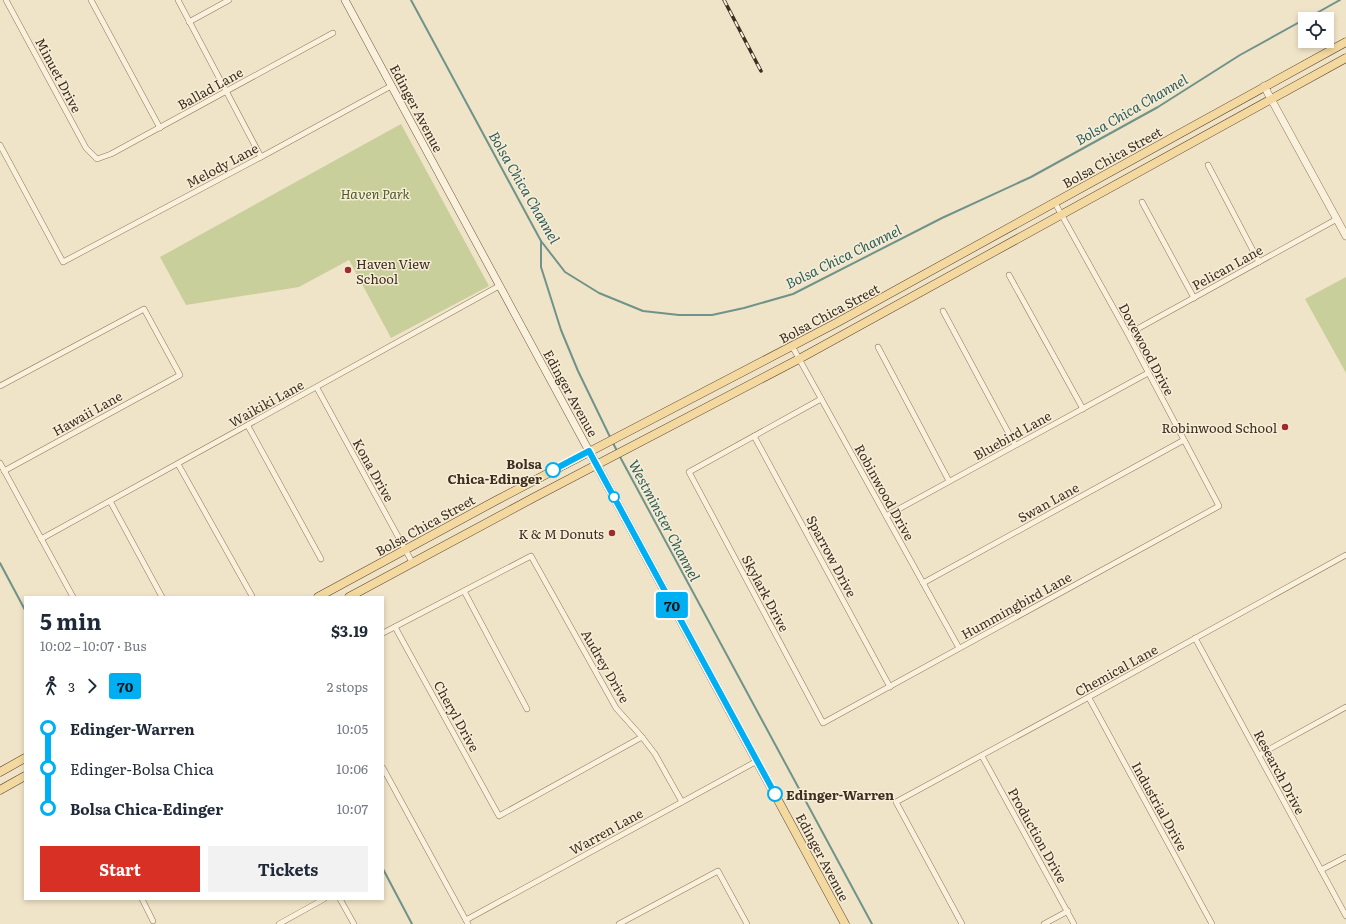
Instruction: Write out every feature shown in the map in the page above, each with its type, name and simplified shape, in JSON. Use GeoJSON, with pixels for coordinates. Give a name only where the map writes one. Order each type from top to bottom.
{"type":"FeatureCollection","features":[{"type":"Feature","properties":{"kind":"main road","name":"Edinger Avenue"},"geometry":{"type":"LineString","coordinates":[[344,0],[845,924]]}},
{"type":"Feature","properties":{"kind":"main road","name":"Bolsa Chica Street"},"geometry":{"type":"LineString","coordinates":[[320,596],[589,451],[792,346],[1346,42]]}},
{"type":"Feature","properties":{"kind":"main road","name":"Bolsa Chica Street"},"geometry":{"type":"LineString","coordinates":[[351,596],[596,464],[799,359],[1346,58]]}},
{"type":"Feature","properties":{"kind":"main road"},"geometry":{"type":"LineString","coordinates":[[1264,86],[1346,236]]}},
{"type":"Feature","properties":{"kind":"main road"},"geometry":{"type":"LineString","coordinates":[[497,500],[504,513]]}},
{"type":"Feature","properties":{"kind":"main road"},"geometry":{"type":"LineString","coordinates":[[0,772],[24,759]]}},
{"type":"Feature","properties":{"kind":"main road"},"geometry":{"type":"LineString","coordinates":[[0,790],[24,777]]}},
{"type":"Feature","properties":{"kind":"street","name":"Minuet Drive"},"geometry":{"type":"LineString","coordinates":[[6,0],[86,148],[96,159]]}},
{"type":"Feature","properties":{"kind":"street"},"geometry":{"type":"LineString","coordinates":[[91,0],[160,128]]}},
{"type":"Feature","properties":{"kind":"street"},"geometry":{"type":"LineString","coordinates":[[178,0],[261,157]]}},
{"type":"Feature","properties":{"kind":"street"},"geometry":{"type":"LineString","coordinates":[[189,22],[229,0]]}},
{"type":"Feature","properties":{"kind":"street","name":"Ballad Lane"},"geometry":{"type":"LineString","coordinates":[[96,159],[111,154],[160,128],[333,33]]}},
{"type":"Feature","properties":{"kind":"street","name":"Melody Lane"},"geometry":{"type":"LineString","coordinates":[[0,144],[63,262],[391,86]]}},
{"type":"Feature","properties":{"kind":"street"},"geometry":{"type":"LineString","coordinates":[[1208,165],[1259,262]]}},
{"type":"Feature","properties":{"kind":"street"},"geometry":{"type":"LineString","coordinates":[[1142,202],[1194,298]]}},
{"type":"Feature","properties":{"kind":"street","name":"Dovewood Drive"},"geometry":{"type":"LineString","coordinates":[[1055,203],[1128,334],[1219,506]]}},
{"type":"Feature","properties":{"kind":"street","name":"Pelican Lane"},"geometry":{"type":"LineString","coordinates":[[1128,334],[1337,219]]}},
{"type":"Feature","properties":{"kind":"street"},"geometry":{"type":"LineString","coordinates":[[1009,275],[1083,408]]}},
{"type":"Feature","properties":{"kind":"street","name":"Waikiki Lane"},"geometry":{"type":"LineString","coordinates":[[42,539],[499,286]]}},
{"type":"Feature","properties":{"kind":"street","name":"Hawaii Lane"},"geometry":{"type":"LineString","coordinates":[[0,386],[144,309],[180,375],[4,471]]}},
{"type":"Feature","properties":{"kind":"street"},"geometry":{"type":"LineString","coordinates":[[943,311],[1015,445]]}},
{"type":"Feature","properties":{"kind":"street","name":"Robinwood Drive"},"geometry":{"type":"LineString","coordinates":[[792,346],[959,648]]}},
{"type":"Feature","properties":{"kind":"street"},"geometry":{"type":"LineString","coordinates":[[878,347],[949,481]]}},
{"type":"Feature","properties":{"kind":"street","name":"Bluebird Lane"},"geometry":{"type":"LineString","coordinates":[[886,516],[1148,373]]}},
{"type":"Feature","properties":{"kind":"street","name":"Kona Drive"},"geometry":{"type":"LineString","coordinates":[[317,388],[412,562]]}},
{"type":"Feature","properties":{"kind":"street"},"geometry":{"type":"LineString","coordinates":[[754,436],[821,399]]}},
{"type":"Feature","properties":{"kind":"street"},"geometry":{"type":"LineString","coordinates":[[248,426],[321,559]]}},
{"type":"Feature","properties":{"kind":"street","name":"Skylark Drive"},"geometry":{"type":"LineString","coordinates":[[754,436],[689,472],[823,723]]}},
{"type":"Feature","properties":{"kind":"street","name":"Sparrow Drive"},"geometry":{"type":"LineString","coordinates":[[754,436],[890,687]]}},
{"type":"Feature","properties":{"kind":"street","name":"Swan Lane"},"geometry":{"type":"LineString","coordinates":[[923,583],[1184,440]]}},
{"type":"Feature","properties":{"kind":"street"},"geometry":{"type":"LineString","coordinates":[[0,463],[72,596]]}},
{"type":"Feature","properties":{"kind":"street"},"geometry":{"type":"LineString","coordinates":[[178,464],[252,596]]}},
{"type":"Feature","properties":{"kind":"street"},"geometry":{"type":"LineString","coordinates":[[110,501],[161,596]]}},
{"type":"Feature","properties":{"kind":"street","name":"Hummingbird Lane"},"geometry":{"type":"LineString","coordinates":[[823,723],[1219,506]]}},
{"type":"Feature","properties":{"kind":"street","name":"Chemical Lane"},"geometry":{"type":"LineString","coordinates":[[962,924],[896,802],[1089,698],[1346,555]]}},
{"type":"Feature","properties":{"kind":"street","name":"Audrey Drive"},"geometry":{"type":"LineString","coordinates":[[464,591],[531,556],[616,708],[655,754],[682,802]]}},
{"type":"Feature","properties":{"kind":"street"},"geometry":{"type":"LineString","coordinates":[[384,633],[464,591],[527,709]]}},
{"type":"Feature","properties":{"kind":"street","name":"Cheryl Drive"},"geometry":{"type":"LineString","coordinates":[[396,627],[499,816],[642,737]]}},
{"type":"Feature","properties":{"kind":"street","name":"Research Drive"},"geometry":{"type":"LineString","coordinates":[[1195,638],[1346,916]]}},
{"type":"Feature","properties":{"kind":"street","name":"Industrial Drive"},"geometry":{"type":"LineString","coordinates":[[1089,698],[1212,924]]}},
{"type":"Feature","properties":{"kind":"street"},"geometry":{"type":"LineString","coordinates":[[1259,755],[1346,707]]}},
{"type":"Feature","properties":{"kind":"street","name":"Production Drive"},"geometry":{"type":"LineString","coordinates":[[982,756],[1074,924]]}},
{"type":"Feature","properties":{"kind":"street","name":"Warren Lane"},"geometry":{"type":"LineString","coordinates":[[467,922],[757,761]]}},
{"type":"Feature","properties":{"kind":"street"},"geometry":{"type":"LineString","coordinates":[[384,770],[467,922]]}},
{"type":"Feature","properties":{"kind":"street"},"geometry":{"type":"LineString","coordinates":[[1321,870],[1346,857]]}},
{"type":"Feature","properties":{"kind":"street"},"geometry":{"type":"LineString","coordinates":[[619,924],[718,871],[747,924]]}},
{"type":"Feature","properties":{"kind":"street"},"geometry":{"type":"LineString","coordinates":[[142,900],[153,921]]}},
{"type":"Feature","properties":{"kind":"street"},"geometry":{"type":"LineString","coordinates":[[279,924],[322,900]]}},
{"type":"Feature","properties":{"kind":"street"},"geometry":{"type":"LineString","coordinates":[[341,900],[354,924]]}},
{"type":"Feature","properties":{"kind":"street"},"geometry":{"type":"LineString","coordinates":[[1044,924],[1068,911]]}},
{"type":"Feature","properties":{"kind":"green space","name":"Haven Park"},"geometry":{"type":"Polygon","coordinates":[[[401,124],[489,286],[391,338],[349,260],[299,287],[186,305],[160,257],[401,124]]]}},
{"type":"Feature","properties":{"kind":"green space"},"geometry":{"type":"Polygon","coordinates":[[[1346,277],[1346,373],[1305,299],[1346,277]]]}},
{"type":"Feature","properties":{"kind":"waterway","name":"Bolsa Chica Channel"},"geometry":{"type":"LineString","coordinates":[[411,0],[541,241],[565,272],[599,293],[643,311],[679,315],[712,315],[744,308],[793,294],[942,218],[1031,177],[1158,107],[1240,55],[1298,23]]}},
{"type":"Feature","properties":{"kind":"waterway","name":"Bolsa Chica Channel"},"geometry":{"type":"LineString","coordinates":[[1319,12],[1340,0]]}},
{"type":"Feature","properties":{"kind":"waterway","name":"Westminster Channel"},"geometry":{"type":"LineString","coordinates":[[541,241],[541,267],[561,330],[578,371],[611,439]]}},
{"type":"Feature","properties":{"kind":"waterway","name":"Westminster Channel"},"geometry":{"type":"LineString","coordinates":[[613,443],[617,451]]}},
{"type":"Feature","properties":{"kind":"waterway","name":"Westminster Channel"},"geometry":{"type":"LineString","coordinates":[[619,455],[872,924]]}},
{"type":"Feature","properties":{"kind":"waterway"},"geometry":{"type":"LineString","coordinates":[[0,563],[24,608]]}},
{"type":"Feature","properties":{"kind":"waterway"},"geometry":{"type":"LineString","coordinates":[[384,871],[412,924]]}},
{"type":"Feature","properties":{"kind":"railway"},"geometry":{"type":"LineString","coordinates":[[724,0],[761,71]]}},
{"type":"Feature","properties":{"kind":"bus line","name":"70"},"geometry":{"type":"LineString","coordinates":[[553,470],[589,451],[775,794]]}},
{"type":"Feature","properties":{"kind":"place","name":"Haven View School"},"geometry":{"type":"Point","coordinates":[348,270]}},
{"type":"Feature","properties":{"kind":"place","name":"Robinwood School"},"geometry":{"type":"Point","coordinates":[1285,427]}},
{"type":"Feature","properties":{"kind":"place","name":"Bolsa Chica-Edinger"},"geometry":{"type":"Point","coordinates":[553,470]}},
{"type":"Feature","properties":{"kind":"place","name":"K & M Donuts"},"geometry":{"type":"Point","coordinates":[612,533]}},
{"type":"Feature","properties":{"kind":"place","name":"Edinger-Warren"},"geometry":{"type":"Point","coordinates":[775,794]}}]}
